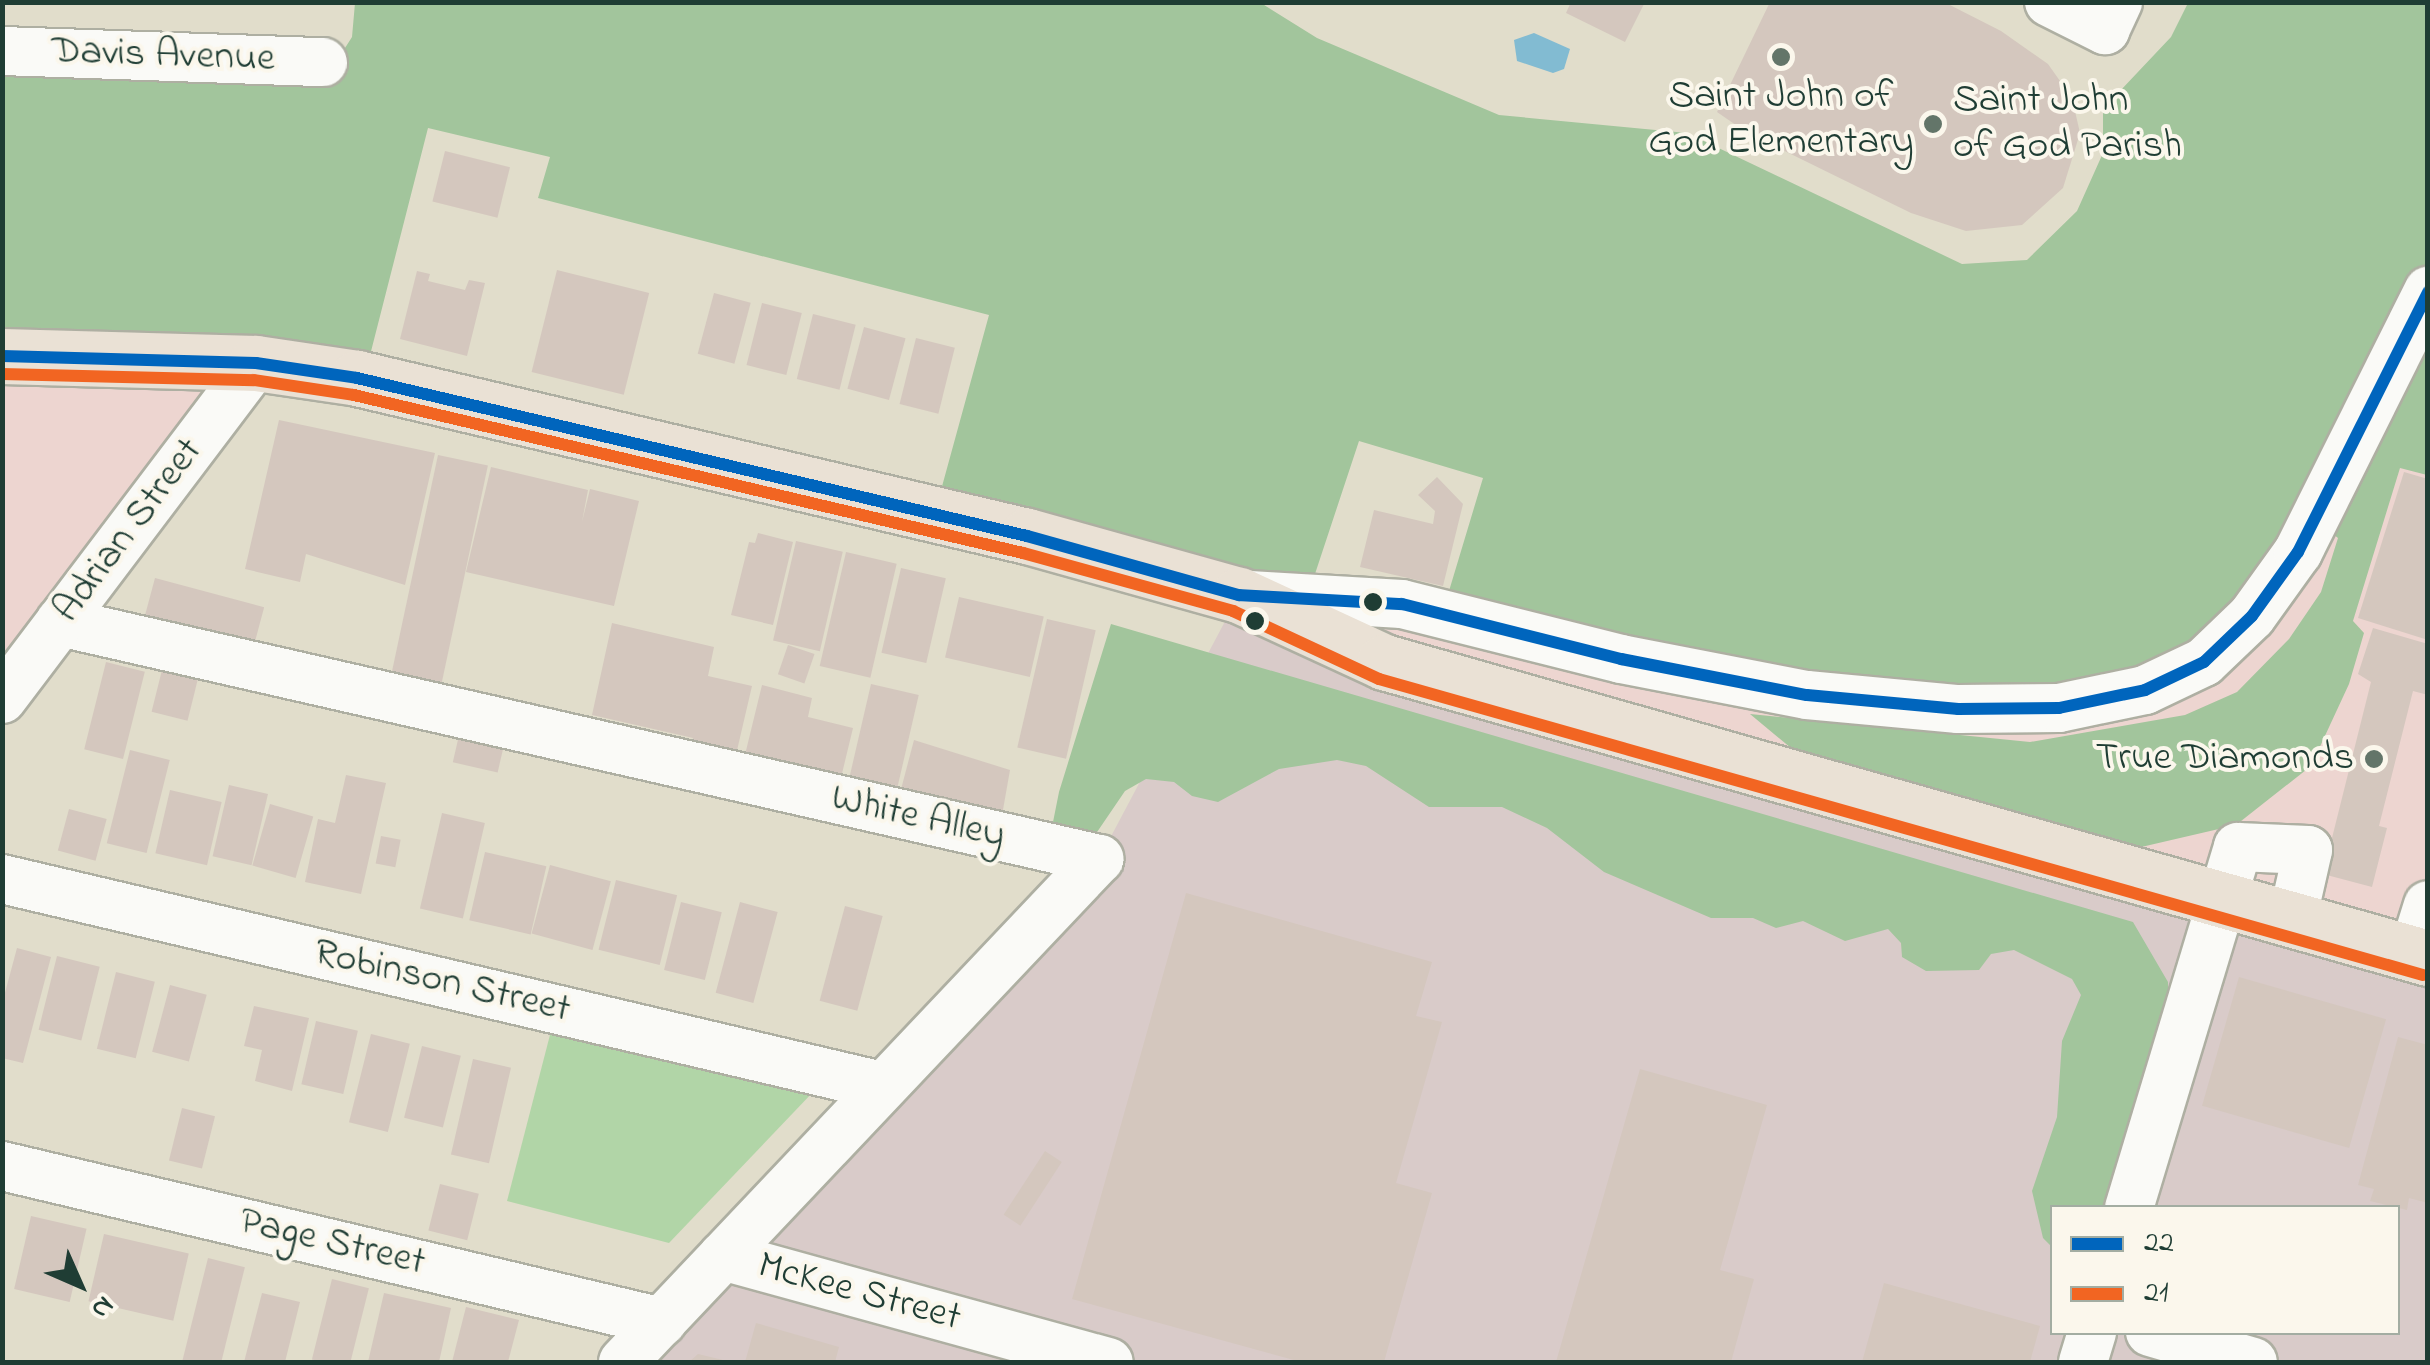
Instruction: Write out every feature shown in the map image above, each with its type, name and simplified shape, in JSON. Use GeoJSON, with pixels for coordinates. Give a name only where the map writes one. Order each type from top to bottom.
{"type":"FeatureCollection","features":[{"type":"Feature","properties":{"kind":"main road"},"geometry":{"type":"LineString","coordinates":[[2,356],[256,363],[357,378],[806,482],[1238,595],[1384,662],[2293,916],[2423,939]]}},
{"type":"Feature","properties":{"kind":"street"},"geometry":{"type":"LineString","coordinates":[[2049,2],[2112,16]]}},
{"type":"Feature","properties":{"kind":"street","name":"Davis Avenue"},"geometry":{"type":"LineString","coordinates":[[2,50],[323,62]]}},
{"type":"Feature","properties":{"kind":"street"},"geometry":{"type":"LineString","coordinates":[[1238,595],[1402,604],[1621,659],[1807,695],[1958,709],[2059,708],[2144,690],[2204,662],[2252,616],[2298,552],[2428,291]]}},
{"type":"Feature","properties":{"kind":"street","name":"Adrian Street"},"geometry":{"type":"LineString","coordinates":[[2,699],[16,661],[60,622],[256,363]]}},
{"type":"Feature","properties":{"kind":"street","name":"White Alley"},"geometry":{"type":"LineString","coordinates":[[60,622],[1099,859],[623,1362]]}},
{"type":"Feature","properties":{"kind":"street","name":"Robinson Street"},"geometry":{"type":"LineString","coordinates":[[2,879],[882,1086]]}},
{"type":"Feature","properties":{"kind":"street"},"geometry":{"type":"LineString","coordinates":[[2129,1205],[2222,895]]}},
{"type":"Feature","properties":{"kind":"street","name":"Page Street"},"geometry":{"type":"LineString","coordinates":[[2,1166],[662,1322]]}},
{"type":"Feature","properties":{"kind":"street","name":"McKee Street"},"geometry":{"type":"LineString","coordinates":[[723,1256],[1110,1362]]}},
{"type":"Feature","properties":{"kind":"street"},"geometry":{"type":"LineString","coordinates":[[2083,1362],[2091,1335]]}},
{"type":"Feature","properties":{"kind":"street"},"geometry":{"type":"LineString","coordinates":[[2160,1335],[2253,1362]]}},
{"type":"Feature","properties":{"kind":"shaded area"},"geometry":{"type":"Polygon","coordinates":[[[2427,291],[2427,958],[1239,595],[1621,659],[2427,291]]]}},
{"type":"Feature","properties":{"kind":"shaded area"},"geometry":{"type":"Polygon","coordinates":[[[3,356],[256,363],[3,660],[3,356]]]}},
{"type":"Feature","properties":{"kind":"shaded area"},"geometry":{"type":"Polygon","coordinates":[[[1239,595],[2427,958],[2427,1362],[623,1362],[1099,859],[1239,595]]]}},
{"type":"Feature","properties":{"kind":"green space"},"geometry":{"type":"Polygon","coordinates":[[[355,3],[1261,3],[1317,38],[1499,115],[1687,133],[1962,264],[2027,260],[2077,211],[2103,153],[2103,109],[2171,37],[2188,3],[2427,3],[2428,295],[2414,329],[2212,641],[2098,697],[1946,699],[1446,601],[1483,478],[1359,441],[1312,583],[1241,580],[938,501],[989,315],[538,198],[550,157],[428,128],[366,371],[3,346],[3,66],[331,70],[352,37],[355,3]]]}},
{"type":"Feature","properties":{"kind":"green space"},"geometry":{"type":"Polygon","coordinates":[[[2427,315],[2427,475],[2400,468],[2353,621],[2364,633],[2349,684],[2311,766],[2236,825],[2137,848],[1791,748],[1750,714],[2030,742],[2185,715],[2237,692],[2289,639],[2321,592],[2338,538],[2320,524],[2427,315]]]}},
{"type":"Feature","properties":{"kind":"green space"},"geometry":{"type":"Polygon","coordinates":[[[1111,624],[2133,922],[2168,982],[2168,1015],[2112,1205],[2050,1205],[2050,1245],[2043,1238],[2032,1191],[2057,1117],[2062,1041],[2081,995],[2072,979],[2014,950],[1991,954],[1979,970],[1926,971],[1902,957],[1901,943],[1888,929],[1845,941],[1803,921],[1776,928],[1753,918],[1711,918],[1604,872],[1547,828],[1502,807],[1429,807],[1366,766],[1337,760],[1279,769],[1218,802],[1192,796],[1174,782],[1146,779],[1125,791],[1093,838],[1059,839],[1053,822],[1111,624]]]}},
{"type":"Feature","properties":{"kind":"green space"},"geometry":{"type":"Polygon","coordinates":[[[551,1031],[814,1091],[669,1243],[507,1201],[551,1031]]]}},
{"type":"Feature","properties":{"kind":"water"},"geometry":{"type":"Polygon","coordinates":[[[1534,33],[1570,49],[1564,69],[1553,73],[1517,61],[1514,40],[1534,33]]]}},
{"type":"Feature","properties":{"kind":"building"},"geometry":{"type":"Polygon","coordinates":[[[1571,2],[1645,2],[1625,42],[1566,13],[1571,2]]]}},
{"type":"Feature","properties":{"kind":"building","name":"Saint John of God Parish"},"geometry":{"type":"Polygon","coordinates":[[[1770,2],[1944,2],[2001,31],[2048,64],[2072,98],[2080,133],[2063,188],[2022,225],[1966,231],[1911,213],[1746,132],[1717,112],[1770,2]]]}},
{"type":"Feature","properties":{"kind":"building"},"geometry":{"type":"Polygon","coordinates":[[[445,151],[510,167],[497,218],[432,201],[445,151]]]}},
{"type":"Feature","properties":{"kind":"building"},"geometry":{"type":"Polygon","coordinates":[[[557,270],[649,293],[624,395],[532,372],[557,270]]]}},
{"type":"Feature","properties":{"kind":"building"},"geometry":{"type":"Polygon","coordinates":[[[417,271],[430,274],[428,281],[465,290],[469,280],[485,283],[467,356],[400,339],[417,271]]]}},
{"type":"Feature","properties":{"kind":"building"},"geometry":{"type":"Polygon","coordinates":[[[714,293],[751,303],[734,364],[698,354],[714,293]]]}},
{"type":"Feature","properties":{"kind":"building"},"geometry":{"type":"Polygon","coordinates":[[[762,303],[802,313],[786,375],[747,365],[762,303]]]}},
{"type":"Feature","properties":{"kind":"building"},"geometry":{"type":"Polygon","coordinates":[[[813,314],[856,325],[839,390],[797,379],[813,314]]]}},
{"type":"Feature","properties":{"kind":"building"},"geometry":{"type":"Polygon","coordinates":[[[864,327],[906,338],[889,400],[847,389],[864,327]]]}},
{"type":"Feature","properties":{"kind":"building"},"geometry":{"type":"Polygon","coordinates":[[[916,338],[955,348],[938,414],[900,404],[916,338]]]}},
{"type":"Feature","properties":{"kind":"building"},"geometry":{"type":"Polygon","coordinates":[[[279,420],[435,453],[405,585],[306,554],[300,582],[245,569],[279,420]]]}},
{"type":"Feature","properties":{"kind":"building"},"geometry":{"type":"Polygon","coordinates":[[[438,455],[488,466],[441,686],[391,675],[438,455]]]}},
{"type":"Feature","properties":{"kind":"building"},"geometry":{"type":"Polygon","coordinates":[[[491,467],[588,490],[582,522],[590,489],[639,501],[614,606],[466,572],[491,467]]]}},
{"type":"Feature","properties":{"kind":"building"},"geometry":{"type":"Polygon","coordinates":[[[2404,472],[2428,479],[2428,640],[2358,618],[2404,472]]]}},
{"type":"Feature","properties":{"kind":"building"},"geometry":{"type":"Polygon","coordinates":[[[1437,477],[1463,504],[1443,586],[1360,567],[1374,510],[1433,524],[1435,511],[1418,495],[1437,477]]]}},
{"type":"Feature","properties":{"kind":"building"},"geometry":{"type":"Polygon","coordinates":[[[758,533],[793,542],[773,625],[731,615],[749,542],[755,543],[758,533]]]}},
{"type":"Feature","properties":{"kind":"building"},"geometry":{"type":"Polygon","coordinates":[[[796,541],[843,552],[820,651],[773,640],[796,541]]]}},
{"type":"Feature","properties":{"kind":"building"},"geometry":{"type":"Polygon","coordinates":[[[846,552],[897,564],[870,678],[820,666],[846,552]]]}},
{"type":"Feature","properties":{"kind":"building"},"geometry":{"type":"Polygon","coordinates":[[[901,568],[946,578],[926,663],[881,653],[901,568]]]}},
{"type":"Feature","properties":{"kind":"building"},"geometry":{"type":"Polygon","coordinates":[[[155,578],[264,607],[253,651],[143,621],[155,578]]]}},
{"type":"Feature","properties":{"kind":"building"},"geometry":{"type":"Polygon","coordinates":[[[959,597],[1044,617],[1030,677],[945,657],[959,597]]]}},
{"type":"Feature","properties":{"kind":"building"},"geometry":{"type":"Polygon","coordinates":[[[1047,619],[1096,630],[1066,759],[1017,748],[1047,619]]]}},
{"type":"Feature","properties":{"kind":"building"},"geometry":{"type":"Polygon","coordinates":[[[612,623],[714,647],[708,676],[752,686],[735,759],[691,749],[693,738],[592,715],[612,623]]]}},
{"type":"Feature","properties":{"kind":"building","name":"True Diamonds"},"geometry":{"type":"Polygon","coordinates":[[[2373,628],[2428,644],[2428,695],[2413,691],[2379,826],[2387,828],[2372,887],[2323,874],[2371,682],[2358,674],[2373,628]]]}},
{"type":"Feature","properties":{"kind":"building"},"geometry":{"type":"Polygon","coordinates":[[[788,645],[814,654],[804,683],[778,674],[788,645]]]}},
{"type":"Feature","properties":{"kind":"building"},"geometry":{"type":"Polygon","coordinates":[[[106,662],[145,672],[123,759],[84,749],[106,662]]]}},
{"type":"Feature","properties":{"kind":"building"},"geometry":{"type":"Polygon","coordinates":[[[162,670],[198,679],[187,721],[152,712],[162,670]]]}},
{"type":"Feature","properties":{"kind":"building"},"geometry":{"type":"Polygon","coordinates":[[[871,684],[919,695],[895,798],[847,787],[871,684]]]}},
{"type":"Feature","properties":{"kind":"building"},"geometry":{"type":"Polygon","coordinates":[[[762,685],[812,698],[808,717],[853,728],[839,786],[743,763],[762,685]]]}},
{"type":"Feature","properties":{"kind":"building"},"geometry":{"type":"Polygon","coordinates":[[[460,731],[505,741],[498,773],[453,762],[460,731]]]}},
{"type":"Feature","properties":{"kind":"building"},"geometry":{"type":"Polygon","coordinates":[[[914,740],[1010,770],[1001,821],[899,797],[914,740]]]}},
{"type":"Feature","properties":{"kind":"building"},"geometry":{"type":"Polygon","coordinates":[[[130,750],[170,760],[147,853],[107,843],[130,750]]]}},
{"type":"Feature","properties":{"kind":"building"},"geometry":{"type":"Polygon","coordinates":[[[346,775],[386,783],[361,894],[305,882],[318,819],[335,823],[346,775]]]}},
{"type":"Feature","properties":{"kind":"building"},"geometry":{"type":"Polygon","coordinates":[[[229,785],[268,794],[252,865],[213,856],[229,785]]]}},
{"type":"Feature","properties":{"kind":"building"},"geometry":{"type":"Polygon","coordinates":[[[170,790],[222,802],[207,865],[155,853],[170,790]]]}},
{"type":"Feature","properties":{"kind":"building"},"geometry":{"type":"Polygon","coordinates":[[[270,804],[313,816],[296,878],[252,866],[270,804]]]}},
{"type":"Feature","properties":{"kind":"building"},"geometry":{"type":"Polygon","coordinates":[[[69,809],[107,819],[96,861],[58,851],[69,809]]]}},
{"type":"Feature","properties":{"kind":"building"},"geometry":{"type":"Polygon","coordinates":[[[442,813],[485,823],[463,918],[420,908],[442,813]]]}},
{"type":"Feature","properties":{"kind":"building"},"geometry":{"type":"Polygon","coordinates":[[[381,836],[401,840],[395,867],[376,863],[381,836]]]}},
{"type":"Feature","properties":{"kind":"building"},"geometry":{"type":"Polygon","coordinates":[[[485,852],[546,866],[531,934],[469,920],[485,852]]]}},
{"type":"Feature","properties":{"kind":"building"},"geometry":{"type":"Polygon","coordinates":[[[550,865],[611,881],[592,950],[532,934],[550,865]]]}},
{"type":"Feature","properties":{"kind":"building"},"geometry":{"type":"Polygon","coordinates":[[[616,880],[677,895],[660,965],[599,950],[616,880]]]}},
{"type":"Feature","properties":{"kind":"building"},"geometry":{"type":"Polygon","coordinates":[[[1186,893],[1432,962],[1416,1016],[1442,1022],[1396,1183],[1432,1193],[1384,1362],[1301,1362],[1072,1299],[1186,893]]]}},
{"type":"Feature","properties":{"kind":"building"},"geometry":{"type":"Polygon","coordinates":[[[681,902],[722,912],[705,980],[664,970],[681,902]]]}},
{"type":"Feature","properties":{"kind":"building"},"geometry":{"type":"Polygon","coordinates":[[[740,902],[778,912],[753,1003],[716,993],[740,902]]]}},
{"type":"Feature","properties":{"kind":"building"},"geometry":{"type":"Polygon","coordinates":[[[845,906],[883,916],[857,1011],[820,1001],[845,906]]]}},
{"type":"Feature","properties":{"kind":"building"},"geometry":{"type":"Polygon","coordinates":[[[17,948],[51,957],[23,1063],[2,1058],[2,1004],[17,948]]]}},
{"type":"Feature","properties":{"kind":"building"},"geometry":{"type":"Polygon","coordinates":[[[57,956],[100,967],[81,1040],[39,1030],[57,956]]]}},
{"type":"Feature","properties":{"kind":"building"},"geometry":{"type":"Polygon","coordinates":[[[116,972],[155,982],[136,1058],[97,1049],[116,972]]]}},
{"type":"Feature","properties":{"kind":"building"},"geometry":{"type":"Polygon","coordinates":[[[2239,977],[2386,1019],[2349,1148],[2202,1106],[2239,977]]]}},
{"type":"Feature","properties":{"kind":"building"},"geometry":{"type":"Polygon","coordinates":[[[170,985],[207,995],[189,1061],[152,1052],[170,985]]]}},
{"type":"Feature","properties":{"kind":"building"},"geometry":{"type":"Polygon","coordinates":[[[254,1006],[309,1018],[292,1091],[255,1081],[262,1050],[244,1046],[254,1006]]]}},
{"type":"Feature","properties":{"kind":"building"},"geometry":{"type":"Polygon","coordinates":[[[316,1021],[358,1031],[343,1094],[301,1084],[316,1021]]]}},
{"type":"Feature","properties":{"kind":"building"},"geometry":{"type":"Polygon","coordinates":[[[371,1034],[410,1044],[388,1132],[349,1122],[371,1034]]]}},
{"type":"Feature","properties":{"kind":"building"},"geometry":{"type":"Polygon","coordinates":[[[2398,1037],[2428,1045],[2428,1203],[2409,1198],[2407,1210],[2400,1205],[2370,1201],[2374,1189],[2358,1185],[2398,1037]]]}},
{"type":"Feature","properties":{"kind":"building"},"geometry":{"type":"Polygon","coordinates":[[[422,1046],[461,1056],[443,1127],[404,1118],[422,1046]]]}},
{"type":"Feature","properties":{"kind":"building"},"geometry":{"type":"Polygon","coordinates":[[[473,1059],[511,1068],[489,1163],[451,1154],[473,1059]]]}},
{"type":"Feature","properties":{"kind":"building"},"geometry":{"type":"Polygon","coordinates":[[[1640,1069],[1767,1105],[1720,1270],[1754,1279],[1731,1362],[1556,1362],[1640,1069]]]}},
{"type":"Feature","properties":{"kind":"building"},"geometry":{"type":"Polygon","coordinates":[[[182,1108],[215,1116],[202,1169],[169,1160],[182,1108]]]}},
{"type":"Feature","properties":{"kind":"building"},"geometry":{"type":"Polygon","coordinates":[[[1045,1151],[1062,1162],[1020,1226],[1004,1215],[1045,1151]]]}},
{"type":"Feature","properties":{"kind":"building"},"geometry":{"type":"Polygon","coordinates":[[[440,1184],[479,1194],[467,1240],[428,1231],[440,1184]]]}},
{"type":"Feature","properties":{"kind":"building"},"geometry":{"type":"Polygon","coordinates":[[[31,1216],[87,1229],[70,1302],[14,1289],[31,1216]]]}},
{"type":"Feature","properties":{"kind":"building"},"geometry":{"type":"Polygon","coordinates":[[[104,1234],[189,1254],[173,1321],[88,1301],[104,1234]]]}},
{"type":"Feature","properties":{"kind":"building"},"geometry":{"type":"Polygon","coordinates":[[[208,1258],[245,1267],[221,1362],[182,1362],[208,1258]]]}},
{"type":"Feature","properties":{"kind":"building"},"geometry":{"type":"Polygon","coordinates":[[[332,1279],[369,1288],[350,1362],[312,1360],[332,1279]]]}},
{"type":"Feature","properties":{"kind":"building"},"geometry":{"type":"Polygon","coordinates":[[[1884,1283],[2040,1326],[2030,1362],[1862,1362],[1884,1283]]]}},
{"type":"Feature","properties":{"kind":"building"},"geometry":{"type":"Polygon","coordinates":[[[262,1293],[300,1302],[285,1362],[244,1362],[262,1293]]]}},
{"type":"Feature","properties":{"kind":"building"},"geometry":{"type":"Polygon","coordinates":[[[384,1293],[451,1308],[439,1362],[368,1362],[384,1293]]]}},
{"type":"Feature","properties":{"kind":"building"},"geometry":{"type":"Polygon","coordinates":[[[466,1307],[519,1320],[508,1362],[452,1362],[466,1307]]]}},
{"type":"Feature","properties":{"kind":"building"},"geometry":{"type":"Polygon","coordinates":[[[756,1323],[839,1347],[835,1362],[745,1362],[756,1323]]]}},
{"type":"Feature","properties":{"kind":"building"},"geometry":{"type":"Polygon","coordinates":[[[698,1354],[727,1361],[689,1362],[698,1354]]]}},
{"type":"Feature","properties":{"kind":"transit line","name":"22"},"geometry":{"type":"LineString","coordinates":[[2,356],[256,363],[357,378],[1027,536],[1239,595],[1402,604],[1621,659],[1807,695],[1958,709],[2059,708],[2145,690],[2204,662],[2252,616],[2298,552],[2428,292]]}},
{"type":"Feature","properties":{"kind":"transit line","name":"21"},"geometry":{"type":"LineString","coordinates":[[2,374],[254,380],[354,395],[1023,553],[1233,611],[1379,679],[2423,975]]}},
{"type":"Feature","properties":{"kind":"place","name":"Saint John of God Elementary"},"geometry":{"type":"Point","coordinates":[1781,57]}},
{"type":"Feature","properties":{"kind":"place","name":"Saint John of God Parish"},"geometry":{"type":"Point","coordinates":[1933,124]}},
{"type":"Feature","properties":{"kind":"place","name":"True Diamonds"},"geometry":{"type":"Point","coordinates":[2374,759]}}]}
